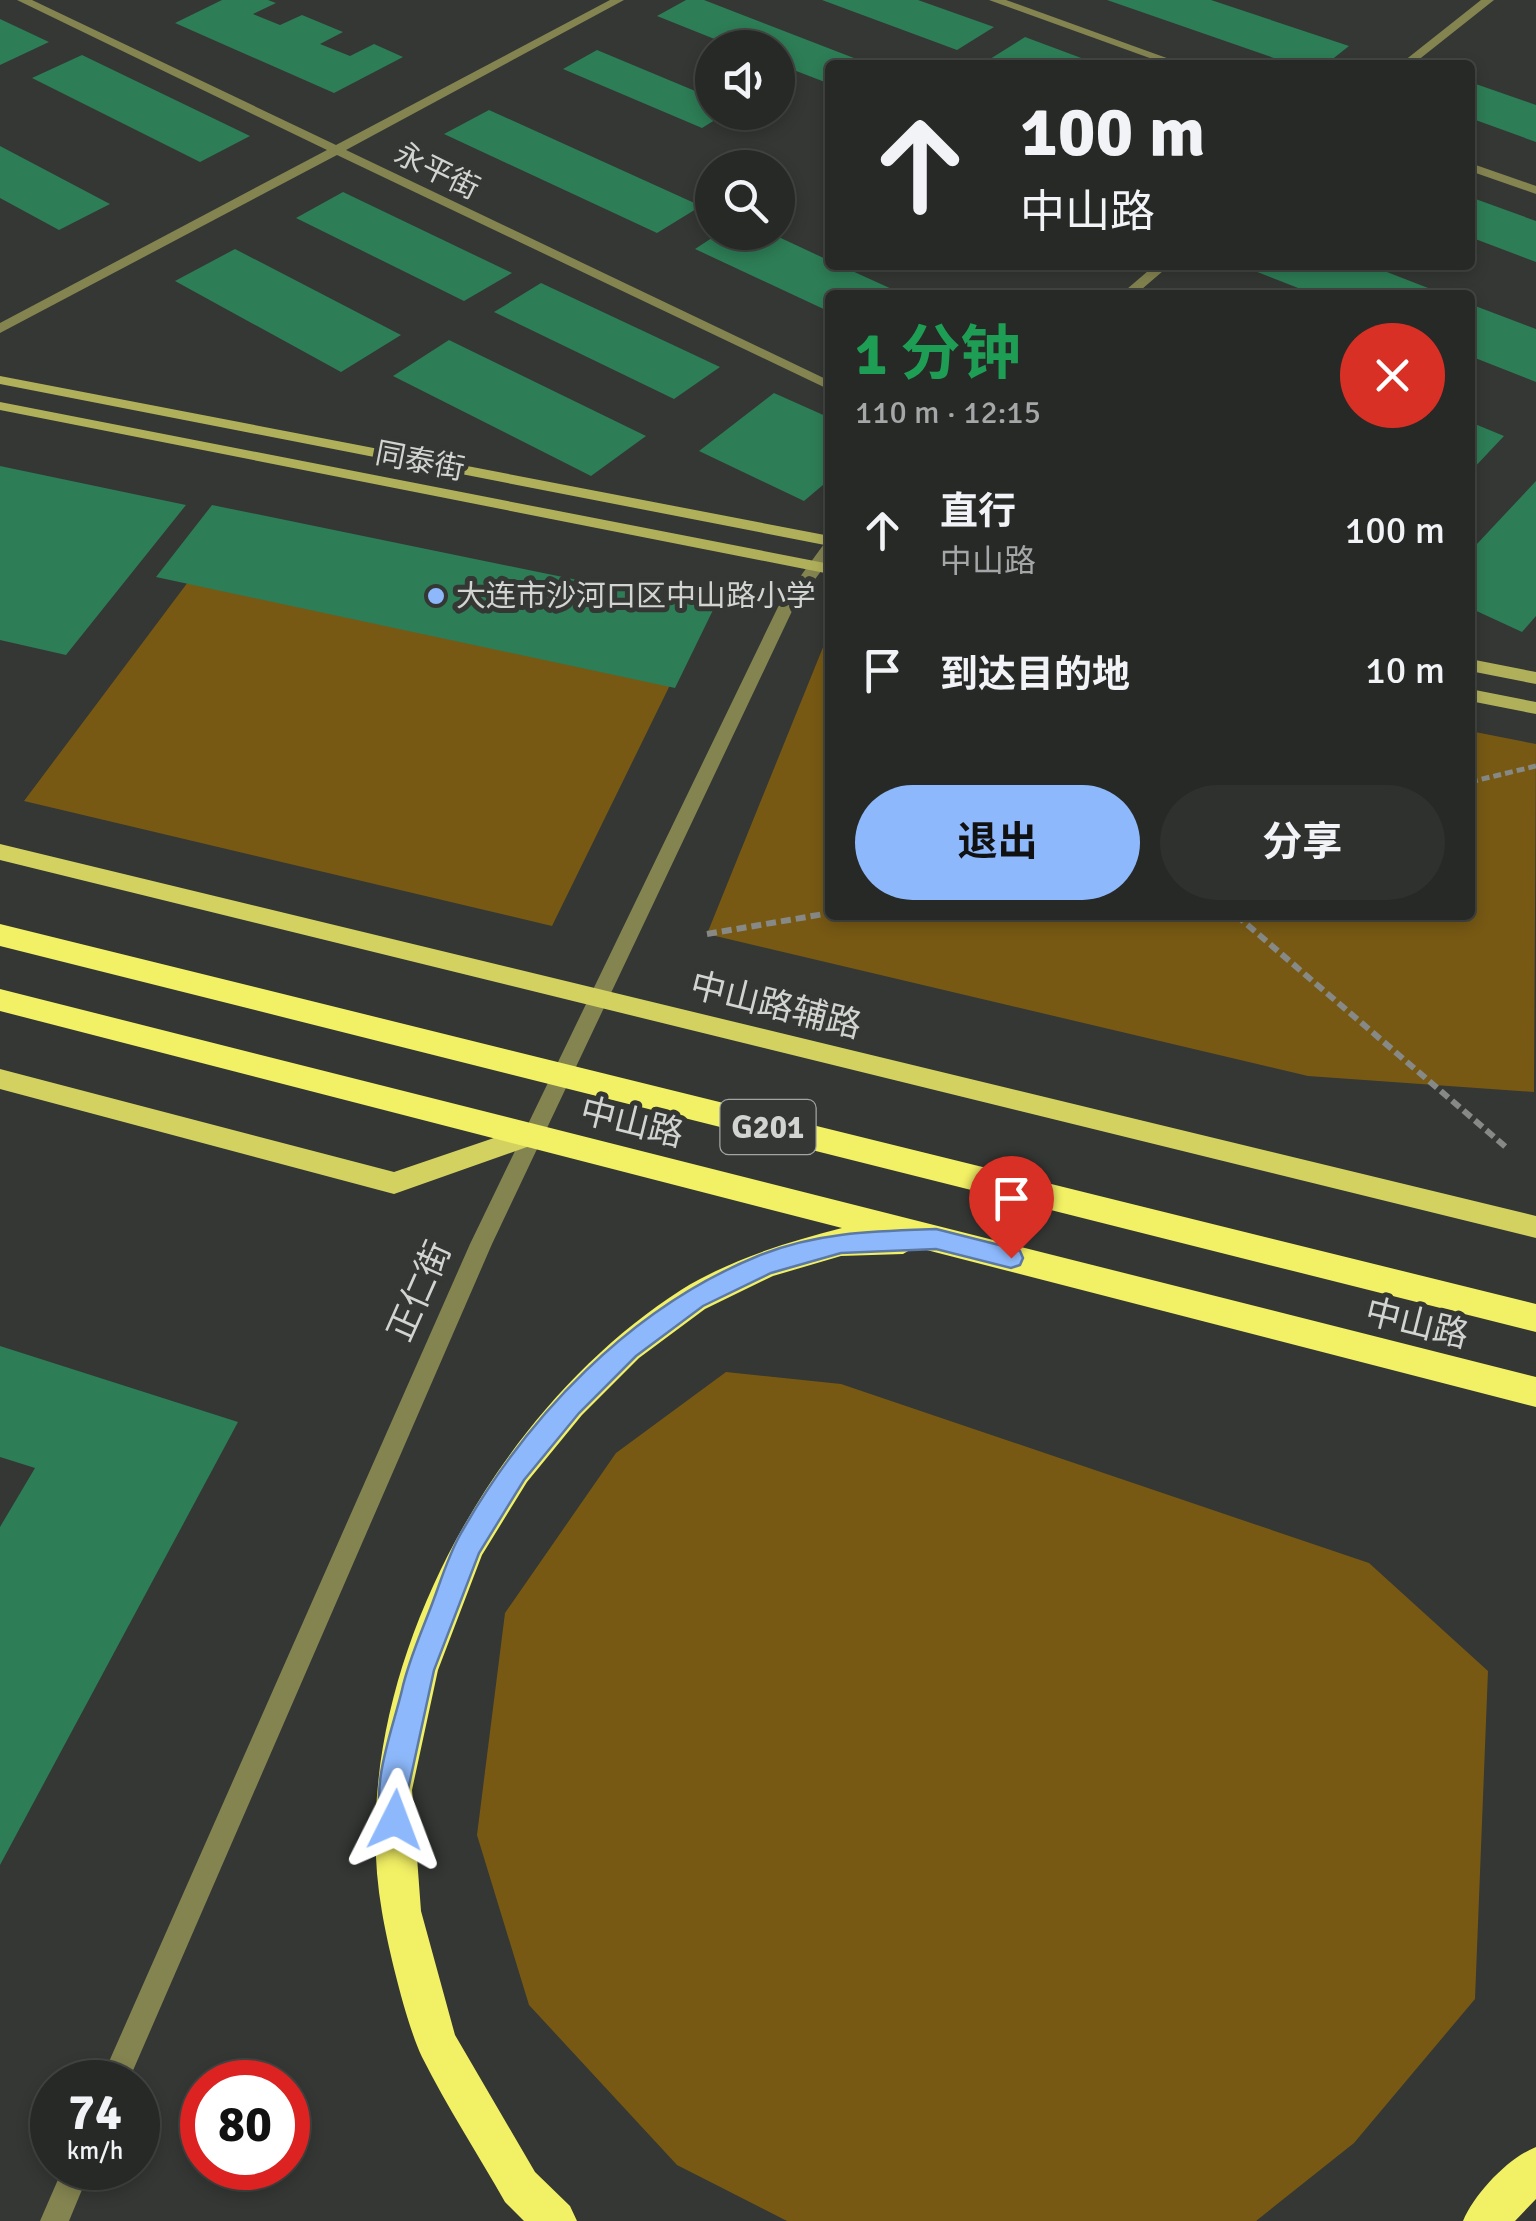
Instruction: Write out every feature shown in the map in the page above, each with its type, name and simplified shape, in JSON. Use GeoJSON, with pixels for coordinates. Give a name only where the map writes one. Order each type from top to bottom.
{"type":"FeatureCollection","features":[{"type":"Feature","properties":{"kind":"highway","name":"中山路"},"geometry":{"type":"LineString","coordinates":[[0,935],[1536,1318]]}},
{"type":"Feature","properties":{"kind":"highway","name":"中山路"},"geometry":{"type":"LineString","coordinates":[[0,1000],[1536,1392]]}},
{"type":"Feature","properties":{"kind":"highway"},"geometry":{"type":"LineString","coordinates":[[555,2221],[520,2187],[438,2043],[400,1911],[393,1790],[420,1670],[468,1546],[515,1471],[570,1404],[627,1348],[694,1298],[765,1264],[841,1242],[936,1239]]}},
{"type":"Feature","properties":{"kind":"highway"},"geometry":{"type":"LineString","coordinates":[[1485,2221],[1536,2168]]}},
{"type":"Feature","properties":{"kind":"main road","name":"中山路辅路"},"geometry":{"type":"LineString","coordinates":[[0,852],[1536,1227]]}},
{"type":"Feature","properties":{"kind":"main road"},"geometry":{"type":"LineString","coordinates":[[0,1078],[394,1183],[532,1136]]}},
{"type":"Feature","properties":{"kind":"street","name":"永平街"},"geometry":{"type":"LineString","coordinates":[[23,0],[825,384]]}},
{"type":"Feature","properties":{"kind":"street"},"geometry":{"type":"LineString","coordinates":[[0,329],[618,0]]}},
{"type":"Feature","properties":{"kind":"street"},"geometry":{"type":"LineString","coordinates":[[995,0],[1166,60]]}},
{"type":"Feature","properties":{"kind":"street"},"geometry":{"type":"LineString","coordinates":[[1411,60],[1488,0]]}},
{"type":"Feature","properties":{"kind":"street"},"geometry":{"type":"LineString","coordinates":[[1475,169],[1536,190]]}},
{"type":"Feature","properties":{"kind":"street"},"geometry":{"type":"LineString","coordinates":[[1133,290],[1157,270]]}},
{"type":"Feature","properties":{"kind":"street","name":"同泰街"},"geometry":{"type":"LineString","coordinates":[[0,380],[825,543]]}},
{"type":"Feature","properties":{"kind":"street","name":"同泰街"},"geometry":{"type":"LineString","coordinates":[[0,406],[823,568]]}},
{"type":"Feature","properties":{"kind":"street","name":"正仁街"},"geometry":{"type":"LineString","coordinates":[[124,2060],[481,1244],[786,607],[823,568]]}},
{"type":"Feature","properties":{"kind":"street"},"geometry":{"type":"LineString","coordinates":[[1475,666],[1536,678]]}},
{"type":"Feature","properties":{"kind":"street"},"geometry":{"type":"LineString","coordinates":[[1475,695],[1536,708]]}},
{"type":"Feature","properties":{"kind":"street"},"geometry":{"type":"LineString","coordinates":[[54,2221],[67,2190]]}},
{"type":"Feature","properties":{"kind":"path"},"geometry":{"type":"LineString","coordinates":[[1475,781],[1536,766]]}},
{"type":"Feature","properties":{"kind":"path"},"geometry":{"type":"LineString","coordinates":[[707,934],[825,914]]}},
{"type":"Feature","properties":{"kind":"path"},"geometry":{"type":"LineString","coordinates":[[1242,920],[1506,1148]]}},
{"type":"Feature","properties":{"kind":"shaded area"},"geometry":{"type":"Polygon","coordinates":[[[188,582],[671,683],[552,926],[24,801],[188,582]]]}},
{"type":"Feature","properties":{"kind":"shaded area"},"geometry":{"type":"Polygon","coordinates":[[[825,642],[825,920],[1475,920],[1475,732],[1536,744],[1534,1092],[1308,1076],[707,934],[825,642]]]}},
{"type":"Feature","properties":{"kind":"shaded area"},"geometry":{"type":"Polygon","coordinates":[[[726,1372],[841,1384],[1369,1563],[1488,1671],[1475,1999],[1354,2143],[1256,2221],[787,2221],[677,2165],[529,2005],[477,1835],[505,1613],[616,1453],[726,1372]]]}},
{"type":"Feature","properties":{"kind":"building"},"geometry":{"type":"Polygon","coordinates":[[[222,0],[268,0],[276,3],[253,14],[280,25],[302,15],[343,32],[320,44],[350,56],[374,44],[403,57],[334,93],[175,23],[222,0]]]}},
{"type":"Feature","properties":{"kind":"building"},"geometry":{"type":"Polygon","coordinates":[[[686,0],[704,0],[782,30],[695,30],[657,16],[686,0]]]}},
{"type":"Feature","properties":{"kind":"building"},"geometry":{"type":"Polygon","coordinates":[[[822,0],[918,0],[994,27],[957,50],[822,0]]]}},
{"type":"Feature","properties":{"kind":"building"},"geometry":{"type":"Polygon","coordinates":[[[1107,0],[1211,0],[1349,46],[1331,60],[1280,60],[1107,0]]]}},
{"type":"Feature","properties":{"kind":"building"},"geometry":{"type":"Polygon","coordinates":[[[0,19],[49,42],[0,65],[0,19]]]}},
{"type":"Feature","properties":{"kind":"building"},"geometry":{"type":"Polygon","coordinates":[[[795,35],[859,60],[825,60],[825,82],[795,71],[795,35]]]}},
{"type":"Feature","properties":{"kind":"building"},"geometry":{"type":"Polygon","coordinates":[[[1025,37],[1087,60],[993,60],[1025,37]]]}},
{"type":"Feature","properties":{"kind":"building"},"geometry":{"type":"Polygon","coordinates":[[[597,50],[695,91],[695,125],[563,69],[597,50]]]}},
{"type":"Feature","properties":{"kind":"building"},"geometry":{"type":"Polygon","coordinates":[[[82,55],[250,136],[200,162],[32,78],[82,55]]]}},
{"type":"Feature","properties":{"kind":"building"},"geometry":{"type":"Polygon","coordinates":[[[1475,84],[1536,105],[1536,142],[1475,120],[1475,84]]]}},
{"type":"Feature","properties":{"kind":"building"},"geometry":{"type":"Polygon","coordinates":[[[489,110],[695,203],[695,210],[657,233],[444,134],[489,110]]]}},
{"type":"Feature","properties":{"kind":"building"},"geometry":{"type":"Polygon","coordinates":[[[0,146],[110,204],[59,230],[0,198],[0,146]]]}},
{"type":"Feature","properties":{"kind":"building"},"geometry":{"type":"Polygon","coordinates":[[[343,192],[512,273],[464,301],[296,218],[343,192]]]}},
{"type":"Feature","properties":{"kind":"building"},"geometry":{"type":"Polygon","coordinates":[[[1475,199],[1536,221],[1536,262],[1475,239],[1475,199]]]}},
{"type":"Feature","properties":{"kind":"building"},"geometry":{"type":"Polygon","coordinates":[[[795,245],[825,259],[825,270],[850,270],[894,290],[825,290],[825,310],[697,250],[795,250],[795,245]]]}},
{"type":"Feature","properties":{"kind":"building"},"geometry":{"type":"Polygon","coordinates":[[[235,249],[401,335],[341,372],[175,281],[235,249]]]}},
{"type":"Feature","properties":{"kind":"building"},"geometry":{"type":"Polygon","coordinates":[[[1252,270],[1382,270],[1433,290],[1303,290],[1252,270]]]}},
{"type":"Feature","properties":{"kind":"building"},"geometry":{"type":"Polygon","coordinates":[[[541,283],[720,367],[674,399],[494,312],[541,283]]]}},
{"type":"Feature","properties":{"kind":"building"},"geometry":{"type":"Polygon","coordinates":[[[1475,306],[1536,329],[1536,382],[1475,358],[1475,306]]]}},
{"type":"Feature","properties":{"kind":"building"},"geometry":{"type":"Polygon","coordinates":[[[449,340],[646,436],[591,476],[393,376],[449,340]]]}},
{"type":"Feature","properties":{"kind":"building"},"geometry":{"type":"Polygon","coordinates":[[[774,393],[825,416],[825,483],[804,501],[699,451],[774,393]]]}},
{"type":"Feature","properties":{"kind":"building"},"geometry":{"type":"Polygon","coordinates":[[[1475,424],[1504,436],[1475,467],[1475,424]]]}},
{"type":"Feature","properties":{"kind":"building"},"geometry":{"type":"Polygon","coordinates":[[[0,466],[186,505],[66,655],[0,640],[0,466]]]}},
{"type":"Feature","properties":{"kind":"building"},"geometry":{"type":"Polygon","coordinates":[[[1536,481],[1536,616],[1522,632],[1475,610],[1476,545],[1536,481]]]}},
{"type":"Feature","properties":{"kind":"building"},"geometry":{"type":"Polygon","coordinates":[[[212,505],[714,608],[675,688],[156,577],[212,505]]]}},
{"type":"Feature","properties":{"kind":"building"},"geometry":{"type":"Polygon","coordinates":[[[0,1346],[238,1422],[0,1865],[0,1527],[35,1468],[0,1457],[0,1346]]]}},
{"type":"Feature","properties":{"kind":"place","name":"大连市沙河口区中山路小学"},"geometry":{"type":"Point","coordinates":[436,596]}},
{"type":"Feature","properties":{"kind":"route"},"geometry":{"type":"LineString","coordinates":[[395,1820],[393,1790],[420,1670],[468,1546],[515,1471],[570,1404],[627,1348],[694,1298],[765,1264],[841,1242],[936,1239],[1011,1258]]}}]}
